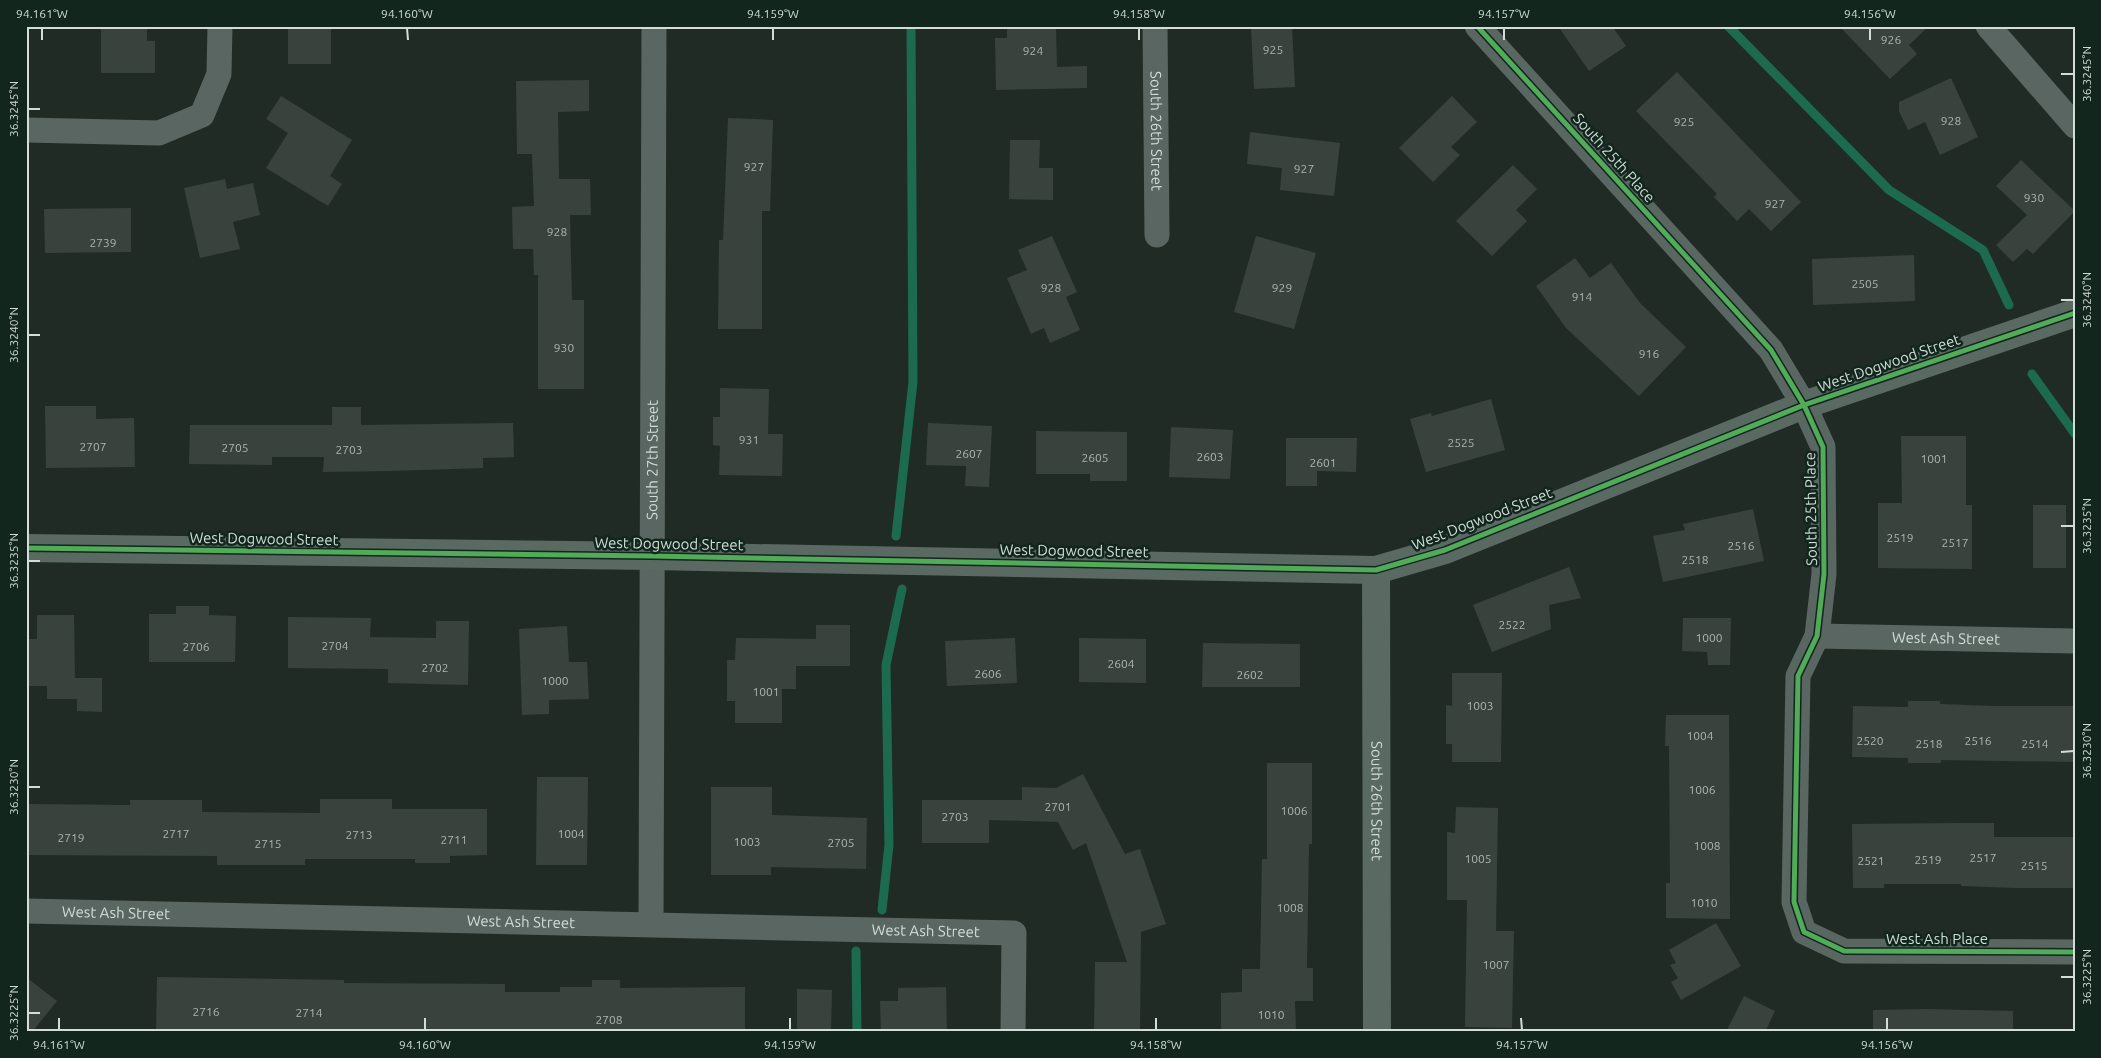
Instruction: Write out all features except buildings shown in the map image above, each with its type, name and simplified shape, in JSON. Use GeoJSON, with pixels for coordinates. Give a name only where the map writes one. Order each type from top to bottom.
{"type":"FeatureCollection","features":[{"type":"Feature","properties":{"kind":"street"},"geometry":{"type":"LineString","coordinates":[[26,130],[159,133],[202,115],[219,74],[220,26]]}},
{"type":"Feature","properties":{"kind":"street","name":"South 27th Street"},"geometry":{"type":"LineString","coordinates":[[651,924],[654,26]]}},
{"type":"Feature","properties":{"kind":"street","name":"South 26th Street"},"geometry":{"type":"LineString","coordinates":[[1155,26],[1157,235]]}},
{"type":"Feature","properties":{"kind":"street","name":"South 25th Place"},"geometry":{"type":"LineString","coordinates":[[1477,26],[1771,350],[1804,405],[1823,447],[1824,574],[1817,636],[1798,676],[1794,902],[1804,932]]}},
{"type":"Feature","properties":{"kind":"street"},"geometry":{"type":"LineString","coordinates":[[1988,26],[2075,126]]}},
{"type":"Feature","properties":{"kind":"street","name":"West Dogwood Street"},"geometry":{"type":"LineString","coordinates":[[26,548],[652,556],[1376,570],[1445,550],[1804,405],[2075,313]]}},
{"type":"Feature","properties":{"kind":"street","name":"South 26th Street"},"geometry":{"type":"LineString","coordinates":[[1376,570],[1377,1032]]}},
{"type":"Feature","properties":{"kind":"street","name":"West Ash Street"},"geometry":{"type":"LineString","coordinates":[[1817,636],[2075,641]]}},
{"type":"Feature","properties":{"kind":"street","name":"West Ash Street"},"geometry":{"type":"LineString","coordinates":[[26,911],[1014,933],[1013,1032]]}},
{"type":"Feature","properties":{"kind":"street","name":"West Ash Place"},"geometry":{"type":"LineString","coordinates":[[1804,932],[1844,952],[2075,952]]}},
{"type":"Feature","properties":{"kind":"waterway"},"geometry":{"type":"LineString","coordinates":[[896,536],[913,382],[911,26]]}},
{"type":"Feature","properties":{"kind":"waterway"},"geometry":{"type":"LineString","coordinates":[[1728,26],[1889,190],[1983,250],[2009,305]]}},
{"type":"Feature","properties":{"kind":"waterway"},"geometry":{"type":"LineString","coordinates":[[2032,374],[2075,434]]}},
{"type":"Feature","properties":{"kind":"waterway"},"geometry":{"type":"LineString","coordinates":[[882,910],[889,845],[886,665],[902,589]]}},
{"type":"Feature","properties":{"kind":"waterway"},"geometry":{"type":"LineString","coordinates":[[856,951],[857,1032]]}},
{"type":"Feature","properties":{"kind":"cycle path"},"geometry":{"type":"LineString","coordinates":[[1477,26],[1771,350],[1804,405],[1823,447],[1824,574],[1817,636],[1798,676],[1794,902],[1804,932],[1844,951],[2075,952]]}},
{"type":"Feature","properties":{"kind":"cycle path"},"geometry":{"type":"LineString","coordinates":[[26,548],[652,556],[1376,570],[1445,550],[1804,405],[2075,313]]}}]}
